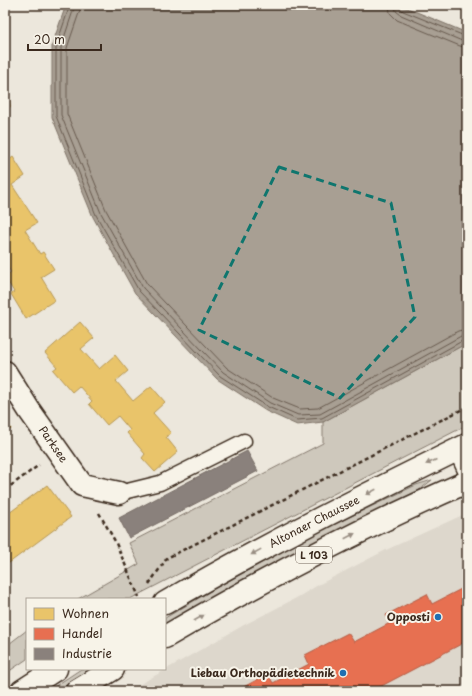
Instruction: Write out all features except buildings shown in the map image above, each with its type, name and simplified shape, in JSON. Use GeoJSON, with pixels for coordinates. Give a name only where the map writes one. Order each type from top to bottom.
{"type":"FeatureCollection","features":[{"type":"Feature","properties":{"kind":"main road","name":"Parksee"},"geometry":{"type":"LineString","coordinates":[[5,372],[58,452],[82,485],[119,493]]}},
{"type":"Feature","properties":{"kind":"main road","name":"Altonaer Chaussee"},"geometry":{"type":"LineString","coordinates":[[166,602],[298,529],[461,448]]}},
{"type":"Feature","properties":{"kind":"main road","name":"L 103"},"geometry":{"type":"LineString","coordinates":[[166,636],[225,602],[350,536],[410,506],[467,482]]}},
{"type":"Feature","properties":{"kind":"main road"},"geometry":{"type":"LineString","coordinates":[[22,691],[54,670]]}},
{"type":"Feature","properties":{"kind":"main road"},"geometry":{"type":"LineString","coordinates":[[77,691],[111,670]]}},
{"type":"Feature","properties":{"kind":"lane"},"geometry":{"type":"LineString","coordinates":[[119,493],[160,483],[244,440]]}},
{"type":"Feature","properties":{"kind":"lane"},"geometry":{"type":"LineString","coordinates":[[461,448],[467,475]]}},
{"type":"Feature","properties":{"kind":"path"},"geometry":{"type":"LineString","coordinates":[[149,584],[167,558],[467,407]]}},
{"type":"Feature","properties":{"kind":"path"},"geometry":{"type":"LineString","coordinates":[[5,490],[58,452]]}},
{"type":"Feature","properties":{"kind":"path"},"geometry":{"type":"LineString","coordinates":[[115,540],[139,597],[144,591]]}},
{"type":"Feature","properties":{"kind":"highlighted area"},"geometry":{"type":"Polygon","coordinates":[[[279,167],[391,203],[415,317],[340,398],[199,330],[279,167]]]}},
{"type":"Feature","properties":{"kind":"shaded area"},"geometry":{"type":"Polygon","coordinates":[[[467,343],[467,425],[132,598],[80,598],[139,564],[129,543],[323,443],[323,422],[467,343]]]}},
{"type":"Feature","properties":{"kind":"shaded area"},"geometry":{"type":"Polygon","coordinates":[[[432,480],[418,491],[320,539],[166,625],[166,617],[214,589],[318,532],[416,485],[432,480]]]}},
{"type":"Feature","properties":{"kind":"shaded area"},"geometry":{"type":"Polygon","coordinates":[[[467,513],[467,684],[454,691],[128,691],[244,625],[386,550],[467,513]]]}},
{"type":"Feature","properties":{"kind":"shaded area"},"geometry":{"type":"Polygon","coordinates":[[[26,631],[26,660],[5,674],[5,647],[26,631]]]}},
{"type":"Feature","properties":{"kind":"shaded area"},"geometry":{"type":"Polygon","coordinates":[[[80,670],[92,670],[60,691],[48,691],[80,670]]]}},
{"type":"Feature","properties":{"kind":"water"},"geometry":{"type":"Polygon","coordinates":[[[66,5],[400,5],[467,33],[467,343],[323,422],[297,425],[266,411],[217,379],[135,293],[93,217],[52,117],[52,45],[66,5]]]}},
{"type":"Feature","properties":{"kind":"place","name":"Opposti"},"geometry":{"type":"Point","coordinates":[438,617]}},
{"type":"Feature","properties":{"kind":"place","name":"Liebau Orthopädietechnik"},"geometry":{"type":"Point","coordinates":[343,673]}}]}
